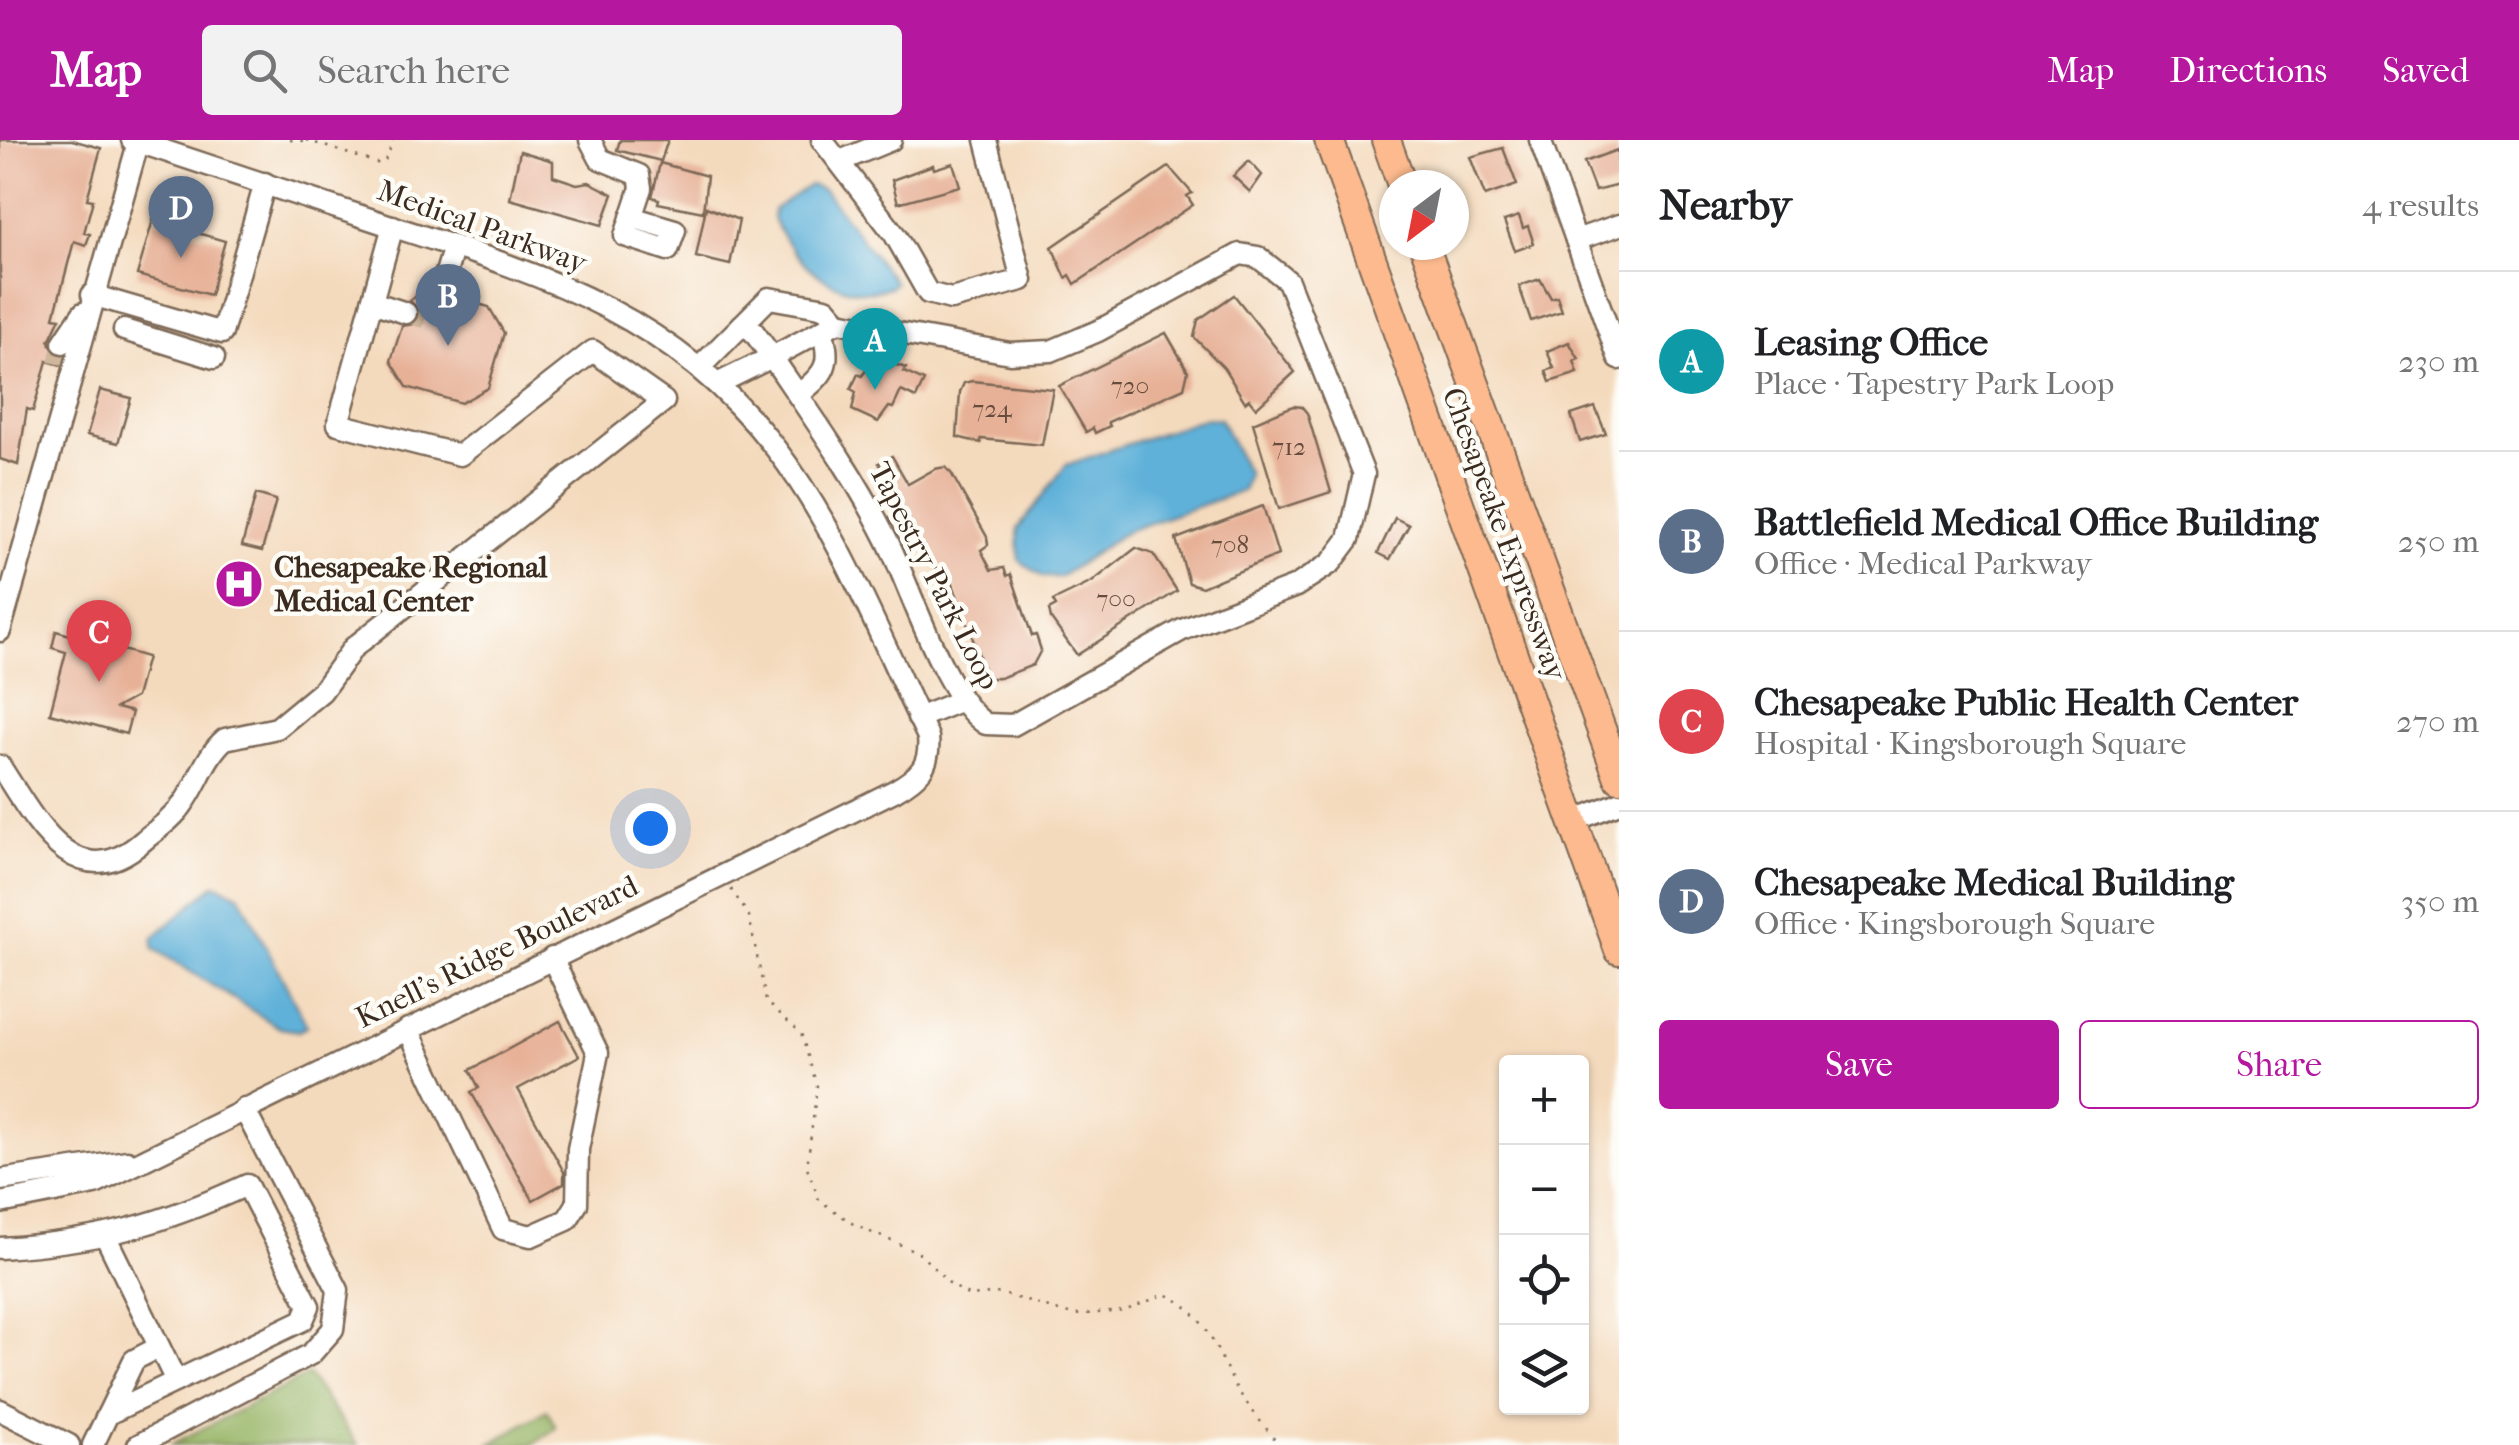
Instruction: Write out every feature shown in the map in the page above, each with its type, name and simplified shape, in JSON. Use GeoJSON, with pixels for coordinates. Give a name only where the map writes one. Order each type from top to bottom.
{"type":"FeatureCollection","features":[{"type":"Feature","properties":{"kind":"highway","name":"Chesapeake Expressway"},"geometry":{"type":"LineString","coordinates":[[1328,140],[1619,950]]}},
{"type":"Feature","properties":{"kind":"highway"},"geometry":{"type":"LineString","coordinates":[[1386,140],[1397,170]]}},
{"type":"Feature","properties":{"kind":"highway","name":"Chesapeake Expressway"},"geometry":{"type":"LineString","coordinates":[[1429,260],[1619,778]]}},
{"type":"Feature","properties":{"kind":"street"},"geometry":{"type":"LineString","coordinates":[[590,140],[600,160],[639,176],[641,188],[631,217]]}},
{"type":"Feature","properties":{"kind":"street"},"geometry":{"type":"LineString","coordinates":[[822,140],[894,235],[928,293],[951,299],[1022,280],[986,140]]}},
{"type":"Feature","properties":{"kind":"street"},"geometry":{"type":"LineString","coordinates":[[840,162],[891,140]]}},
{"type":"Feature","properties":{"kind":"street"},"geometry":{"type":"LineString","coordinates":[[1540,140],[1619,359]]}},
{"type":"Feature","properties":{"kind":"street"},"geometry":{"type":"LineString","coordinates":[[1,622],[136,141]]}},
{"type":"Feature","properties":{"kind":"street","name":"Medical Parkway"},"geometry":{"type":"LineString","coordinates":[[136,141],[454,246],[582,293],[665,341],[717,384],[775,448],[808,495],[844,560],[928,737],[928,761]]}},
{"type":"Feature","properties":{"kind":"street"},"geometry":{"type":"LineString","coordinates":[[90,302],[222,333],[264,183]]}},
{"type":"Feature","properties":{"kind":"street"},"geometry":{"type":"LineString","coordinates":[[0,766],[50,840],[81,859],[122,860],[182,807],[225,739],[276,728],[322,690],[352,648],[664,402],[593,352],[469,452],[460,455],[338,424],[393,226]]}},
{"type":"Feature","properties":{"kind":"street"},"geometry":{"type":"LineString","coordinates":[[1576,240],[1619,226]]}},
{"type":"Feature","properties":{"kind":"street"},"geometry":{"type":"LineString","coordinates":[[440,293],[454,246]]}},
{"type":"Feature","properties":{"kind":"street","name":"Tapestry Park Loop"},"geometry":{"type":"LineString","coordinates":[[1240,254],[1258,257],[1288,281],[1364,474],[1349,538],[1332,564],[1296,586],[1182,630],[1013,725],[986,724],[960,701],[886,538],[838,452],[753,331],[742,325],[769,298],[826,308],[830,326],[1010,354],[1051,351],[1098,331],[1240,254]]}},
{"type":"Feature","properties":{"kind":"street"},"geometry":{"type":"LineString","coordinates":[[63,343],[68,329],[90,302]]}},
{"type":"Feature","properties":{"kind":"street"},"geometry":{"type":"LineString","coordinates":[[372,302],[406,313]]}},
{"type":"Feature","properties":{"kind":"street"},"geometry":{"type":"LineString","coordinates":[[699,368],[742,325]]}},
{"type":"Feature","properties":{"kind":"street"},"geometry":{"type":"LineString","coordinates":[[717,384],[830,326],[827,368],[798,395]]}},
{"type":"Feature","properties":{"kind":"street"},"geometry":{"type":"LineString","coordinates":[[124,330],[214,358]]}},
{"type":"Feature","properties":{"kind":"street"},"geometry":{"type":"LineString","coordinates":[[58,364],[55,384],[63,400]]}},
{"type":"Feature","properties":{"kind":"street"},"geometry":{"type":"LineString","coordinates":[[918,718],[960,701]]}},
{"type":"Feature","properties":{"kind":"street","name":"Knell's Ridge Boulevard"},"geometry":{"type":"LineString","coordinates":[[0,1204],[95,1184],[138,1159],[894,792],[912,781],[928,761]]}},
{"type":"Feature","properties":{"kind":"street"},"geometry":{"type":"LineString","coordinates":[[1573,821],[1619,803]]}},
{"type":"Feature","properties":{"kind":"street"},"geometry":{"type":"LineString","coordinates":[[408,1029],[503,1229],[530,1236],[567,1220],[578,1204],[578,1149],[598,1053],[552,958]]}},
{"type":"Feature","properties":{"kind":"street"},"geometry":{"type":"LineString","coordinates":[[138,1445],[310,1354],[333,1329],[338,1290],[244,1109]]}},
{"type":"Feature","properties":{"kind":"street","name":"Knell's Ridge Boulevard"},"geometry":{"type":"LineString","coordinates":[[0,1180],[138,1159]]}},
{"type":"Feature","properties":{"kind":"street"},"geometry":{"type":"LineString","coordinates":[[0,1248],[64,1244],[170,1220],[247,1185],[309,1306],[304,1320],[108,1414]]}},
{"type":"Feature","properties":{"kind":"street"},"geometry":{"type":"LineString","coordinates":[[105,1235],[176,1381]]}},
{"type":"Feature","properties":{"kind":"street"},"geometry":{"type":"LineString","coordinates":[[92,1445],[134,1360],[159,1347]]}},
{"type":"Feature","properties":{"kind":"street"},"geometry":{"type":"LineString","coordinates":[[0,1410],[68,1445]]}},
{"type":"Feature","properties":{"kind":"path"},"geometry":{"type":"LineString","coordinates":[[290,140],[305,140],[380,164],[388,157],[392,140]]}},
{"type":"Feature","properties":{"kind":"path"},"geometry":{"type":"LineString","coordinates":[[722,876],[749,916],[766,1001],[800,1033],[811,1069],[816,1086],[807,1167],[820,1200],[856,1226],[918,1252],[968,1296],[1000,1293],[1072,1316],[1124,1311],[1165,1294],[1180,1300],[1216,1342],[1236,1387],[1279,1445]]}},
{"type":"Feature","properties":{"kind":"green space"},"geometry":{"type":"Polygon","coordinates":[[[308,1375],[358,1445],[170,1445],[308,1375]]]}},
{"type":"Feature","properties":{"kind":"green space"},"geometry":{"type":"Polygon","coordinates":[[[547,1410],[556,1428],[532,1445],[489,1445],[547,1410]]]}},
{"type":"Feature","properties":{"kind":"water"},"geometry":{"type":"Polygon","coordinates":[[[810,185],[824,190],[895,283],[892,286],[873,291],[837,285],[820,276],[793,250],[773,218],[774,209],[810,185]]]}},
{"type":"Feature","properties":{"kind":"water"},"geometry":{"type":"Polygon","coordinates":[[[1205,418],[1220,419],[1248,474],[1242,491],[1127,531],[1060,577],[1043,577],[1019,560],[1018,529],[1066,465],[1205,418]]]}},
{"type":"Feature","properties":{"kind":"water"},"geometry":{"type":"Polygon","coordinates":[[[215,884],[239,894],[307,1026],[299,1031],[280,1028],[153,948],[154,937],[215,884]]]}},
{"type":"Feature","properties":{"kind":"building"},"geometry":{"type":"Polygon","coordinates":[[[0,140],[72,140],[101,148],[87,199],[93,200],[84,233],[90,234],[86,245],[74,241],[54,317],[60,318],[49,341],[55,354],[63,357],[61,365],[47,361],[33,411],[27,409],[18,465],[0,459],[0,140]]]}},
{"type":"Feature","properties":{"kind":"building"},"geometry":{"type":"Polygon","coordinates":[[[620,140],[668,140],[661,161],[617,150],[620,140]]]}},
{"type":"Feature","properties":{"kind":"building"},"geometry":{"type":"Polygon","coordinates":[[[1503,148],[1517,185],[1485,196],[1470,157],[1503,148]]]}},
{"type":"Feature","properties":{"kind":"building"},"geometry":{"type":"Polygon","coordinates":[[[1617,150],[1619,185],[1595,191],[1584,162],[1617,150]]]}},
{"type":"Feature","properties":{"kind":"building"},"geometry":{"type":"Polygon","coordinates":[[[520,151],[553,161],[553,176],[577,184],[589,182],[613,194],[602,225],[510,199],[520,151]]]}},
{"type":"Feature","properties":{"kind":"building"},"geometry":{"type":"Polygon","coordinates":[[[1249,161],[1262,175],[1250,192],[1233,176],[1249,161]]]}},
{"type":"Feature","properties":{"kind":"building"},"geometry":{"type":"Polygon","coordinates":[[[660,163],[707,176],[703,212],[658,203],[659,199],[652,197],[660,163]]]}},
{"type":"Feature","properties":{"kind":"building"},"geometry":{"type":"Polygon","coordinates":[[[953,163],[960,186],[898,203],[892,180],[933,165],[934,169],[953,163]]]}},
{"type":"Feature","properties":{"kind":"building"},"geometry":{"type":"Polygon","coordinates":[[[1169,167],[1192,193],[1187,196],[1193,205],[1075,284],[1070,275],[1066,278],[1052,247],[1169,167]]]}},
{"type":"Feature","properties":{"kind":"building"},"geometry":{"type":"Polygon","coordinates":[[[706,207],[739,220],[730,265],[696,257],[706,207]]]}},
{"type":"Feature","properties":{"kind":"building"},"geometry":{"type":"Polygon","coordinates":[[[1519,216],[1523,228],[1528,226],[1534,244],[1515,251],[1504,221],[1519,216]]]}},
{"type":"Feature","properties":{"kind":"building"},"geometry":{"type":"Polygon","coordinates":[[[153,220],[225,241],[210,295],[137,275],[153,220]]]}},
{"type":"Feature","properties":{"kind":"building"},"geometry":{"type":"Polygon","coordinates":[[[1540,279],[1551,298],[1557,296],[1562,311],[1531,321],[1519,286],[1540,279]]]}},
{"type":"Feature","properties":{"kind":"building"},"geometry":{"type":"Polygon","coordinates":[[[427,290],[429,302],[437,306],[453,297],[489,307],[504,333],[488,388],[461,403],[407,387],[391,361],[402,326],[414,324],[419,316],[410,300],[427,290]]]}},
{"type":"Feature","properties":{"kind":"building"},"geometry":{"type":"Polygon","coordinates":[[[1234,295],[1295,372],[1256,408],[1249,399],[1245,402],[1224,368],[1194,337],[1198,320],[1234,295]]]}},
{"type":"Feature","properties":{"kind":"building"},"geometry":{"type":"Polygon","coordinates":[[[1166,333],[1188,371],[1184,388],[1108,422],[1110,426],[1095,433],[1093,428],[1086,432],[1059,386],[1166,333]]]}},
{"type":"Feature","properties":{"kind":"building"},"geometry":{"type":"Polygon","coordinates":[[[1569,342],[1579,359],[1574,361],[1578,373],[1550,382],[1546,371],[1554,368],[1547,351],[1569,342]]]}},
{"type":"Feature","properties":{"kind":"building"},"geometry":{"type":"Polygon","coordinates":[[[875,358],[906,368],[904,372],[924,381],[916,398],[901,391],[893,408],[889,407],[878,422],[852,410],[856,392],[851,389],[858,374],[862,376],[875,358]]]}},
{"type":"Feature","properties":{"kind":"building"},"geometry":{"type":"Polygon","coordinates":[[[964,383],[1053,389],[1042,445],[981,439],[981,443],[957,437],[960,392],[964,383]]]}},
{"type":"Feature","properties":{"kind":"building"},"geometry":{"type":"Polygon","coordinates":[[[100,390],[131,398],[118,443],[87,435],[100,390]]]}},
{"type":"Feature","properties":{"kind":"building"},"geometry":{"type":"Polygon","coordinates":[[[1293,406],[1302,407],[1307,413],[1331,492],[1279,509],[1253,423],[1293,406]]]}},
{"type":"Feature","properties":{"kind":"building"},"geometry":{"type":"Polygon","coordinates":[[[1595,407],[1606,434],[1580,442],[1571,415],[1595,407]]]}},
{"type":"Feature","properties":{"kind":"building"},"geometry":{"type":"Polygon","coordinates":[[[892,456],[908,484],[935,469],[945,467],[951,473],[987,537],[988,545],[981,550],[991,570],[1004,568],[1007,576],[1011,574],[1032,636],[1036,635],[1041,650],[1033,665],[1000,678],[991,678],[985,672],[947,568],[941,572],[934,566],[879,463],[892,456]]]}},
{"type":"Feature","properties":{"kind":"building"},"geometry":{"type":"Polygon","coordinates":[[[256,494],[276,500],[262,551],[242,546],[256,494]]]}},
{"type":"Feature","properties":{"kind":"building"},"geometry":{"type":"Polygon","coordinates":[[[1263,506],[1278,555],[1202,587],[1189,583],[1176,539],[1263,506]]]}},
{"type":"Feature","properties":{"kind":"building"},"geometry":{"type":"Polygon","coordinates":[[[1395,518],[1409,525],[1390,559],[1378,553],[1395,518]]]}},
{"type":"Feature","properties":{"kind":"building"},"geometry":{"type":"Polygon","coordinates":[[[1136,548],[1153,554],[1177,591],[1077,655],[1051,619],[1049,610],[1056,606],[1053,601],[1092,582],[1136,548]]]}},
{"type":"Feature","properties":{"kind":"building"},"geometry":{"type":"Polygon","coordinates":[[[56,631],[147,657],[136,697],[116,708],[132,712],[126,734],[50,713],[66,652],[52,648],[56,631]]]}},
{"type":"Feature","properties":{"kind":"building"},"geometry":{"type":"Polygon","coordinates":[[[560,1021],[579,1056],[518,1089],[564,1172],[564,1183],[533,1200],[471,1092],[479,1088],[470,1070],[560,1021]]]}},
{"type":"Feature","properties":{"kind":"tunnel"},"geometry":{"type":"LineString","coordinates":[[406,313],[431,320],[440,293]]}},
{"type":"Feature","properties":{"kind":"tunnel"},"geometry":{"type":"LineString","coordinates":[[58,364],[63,343]]}},
{"type":"Feature","properties":{"kind":"place","name":"Chesapeake Medical Building"},"geometry":{"type":"Point","coordinates":[181,258]}},
{"type":"Feature","properties":{"kind":"place","name":"Battlefield Medical Office Building"},"geometry":{"type":"Point","coordinates":[448,346]}},
{"type":"Feature","properties":{"kind":"place","name":"Leasing Office"},"geometry":{"type":"Point","coordinates":[875,390]}},
{"type":"Feature","properties":{"kind":"place","name":"Chesapeake Regional Medical Center"},"geometry":{"type":"Point","coordinates":[239,584]}},
{"type":"Feature","properties":{"kind":"place","name":"Chesapeake Public Health Center"},"geometry":{"type":"Point","coordinates":[99,682]}}]}
